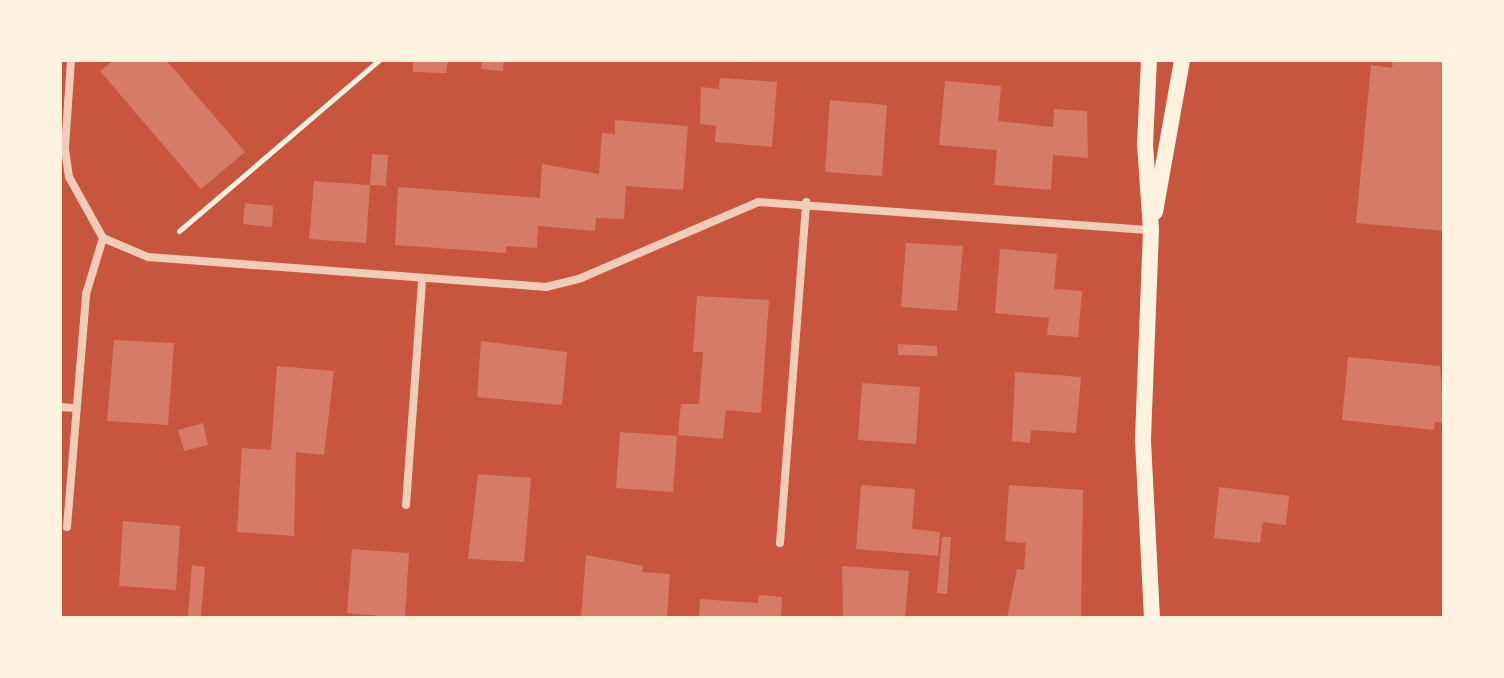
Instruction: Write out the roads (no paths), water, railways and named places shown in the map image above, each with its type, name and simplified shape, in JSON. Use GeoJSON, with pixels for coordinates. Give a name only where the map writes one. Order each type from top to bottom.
{"type":"FeatureCollection","features":[{"type":"Feature","properties":{"kind":"main road"},"geometry":{"type":"LineString","coordinates":[[1149,60],[1145,144],[1151,230],[1143,441],[1152,618]]}},
{"type":"Feature","properties":{"kind":"main road"},"geometry":{"type":"LineString","coordinates":[[1151,230],[1182,60]]}},
{"type":"Feature","properties":{"kind":"street"},"geometry":{"type":"LineString","coordinates":[[71,60],[67,163],[81,205],[103,238],[148,257],[525,288],[565,284],[741,206],[806,202],[1151,230]]}},
{"type":"Feature","properties":{"kind":"street"},"geometry":{"type":"LineString","coordinates":[[780,543],[806,202]]}},
{"type":"Feature","properties":{"kind":"street"},"geometry":{"type":"LineString","coordinates":[[67,527],[88,277],[103,238]]}},
{"type":"Feature","properties":{"kind":"street"},"geometry":{"type":"LineString","coordinates":[[406,505],[422,280]]}},
{"type":"Feature","properties":{"kind":"street"},"geometry":{"type":"LineString","coordinates":[[60,407],[76,408]]}},
{"type":"Feature","properties":{"kind":"street"},"geometry":{"type":"LineString","coordinates":[[60,475],[71,475]]}}]}
